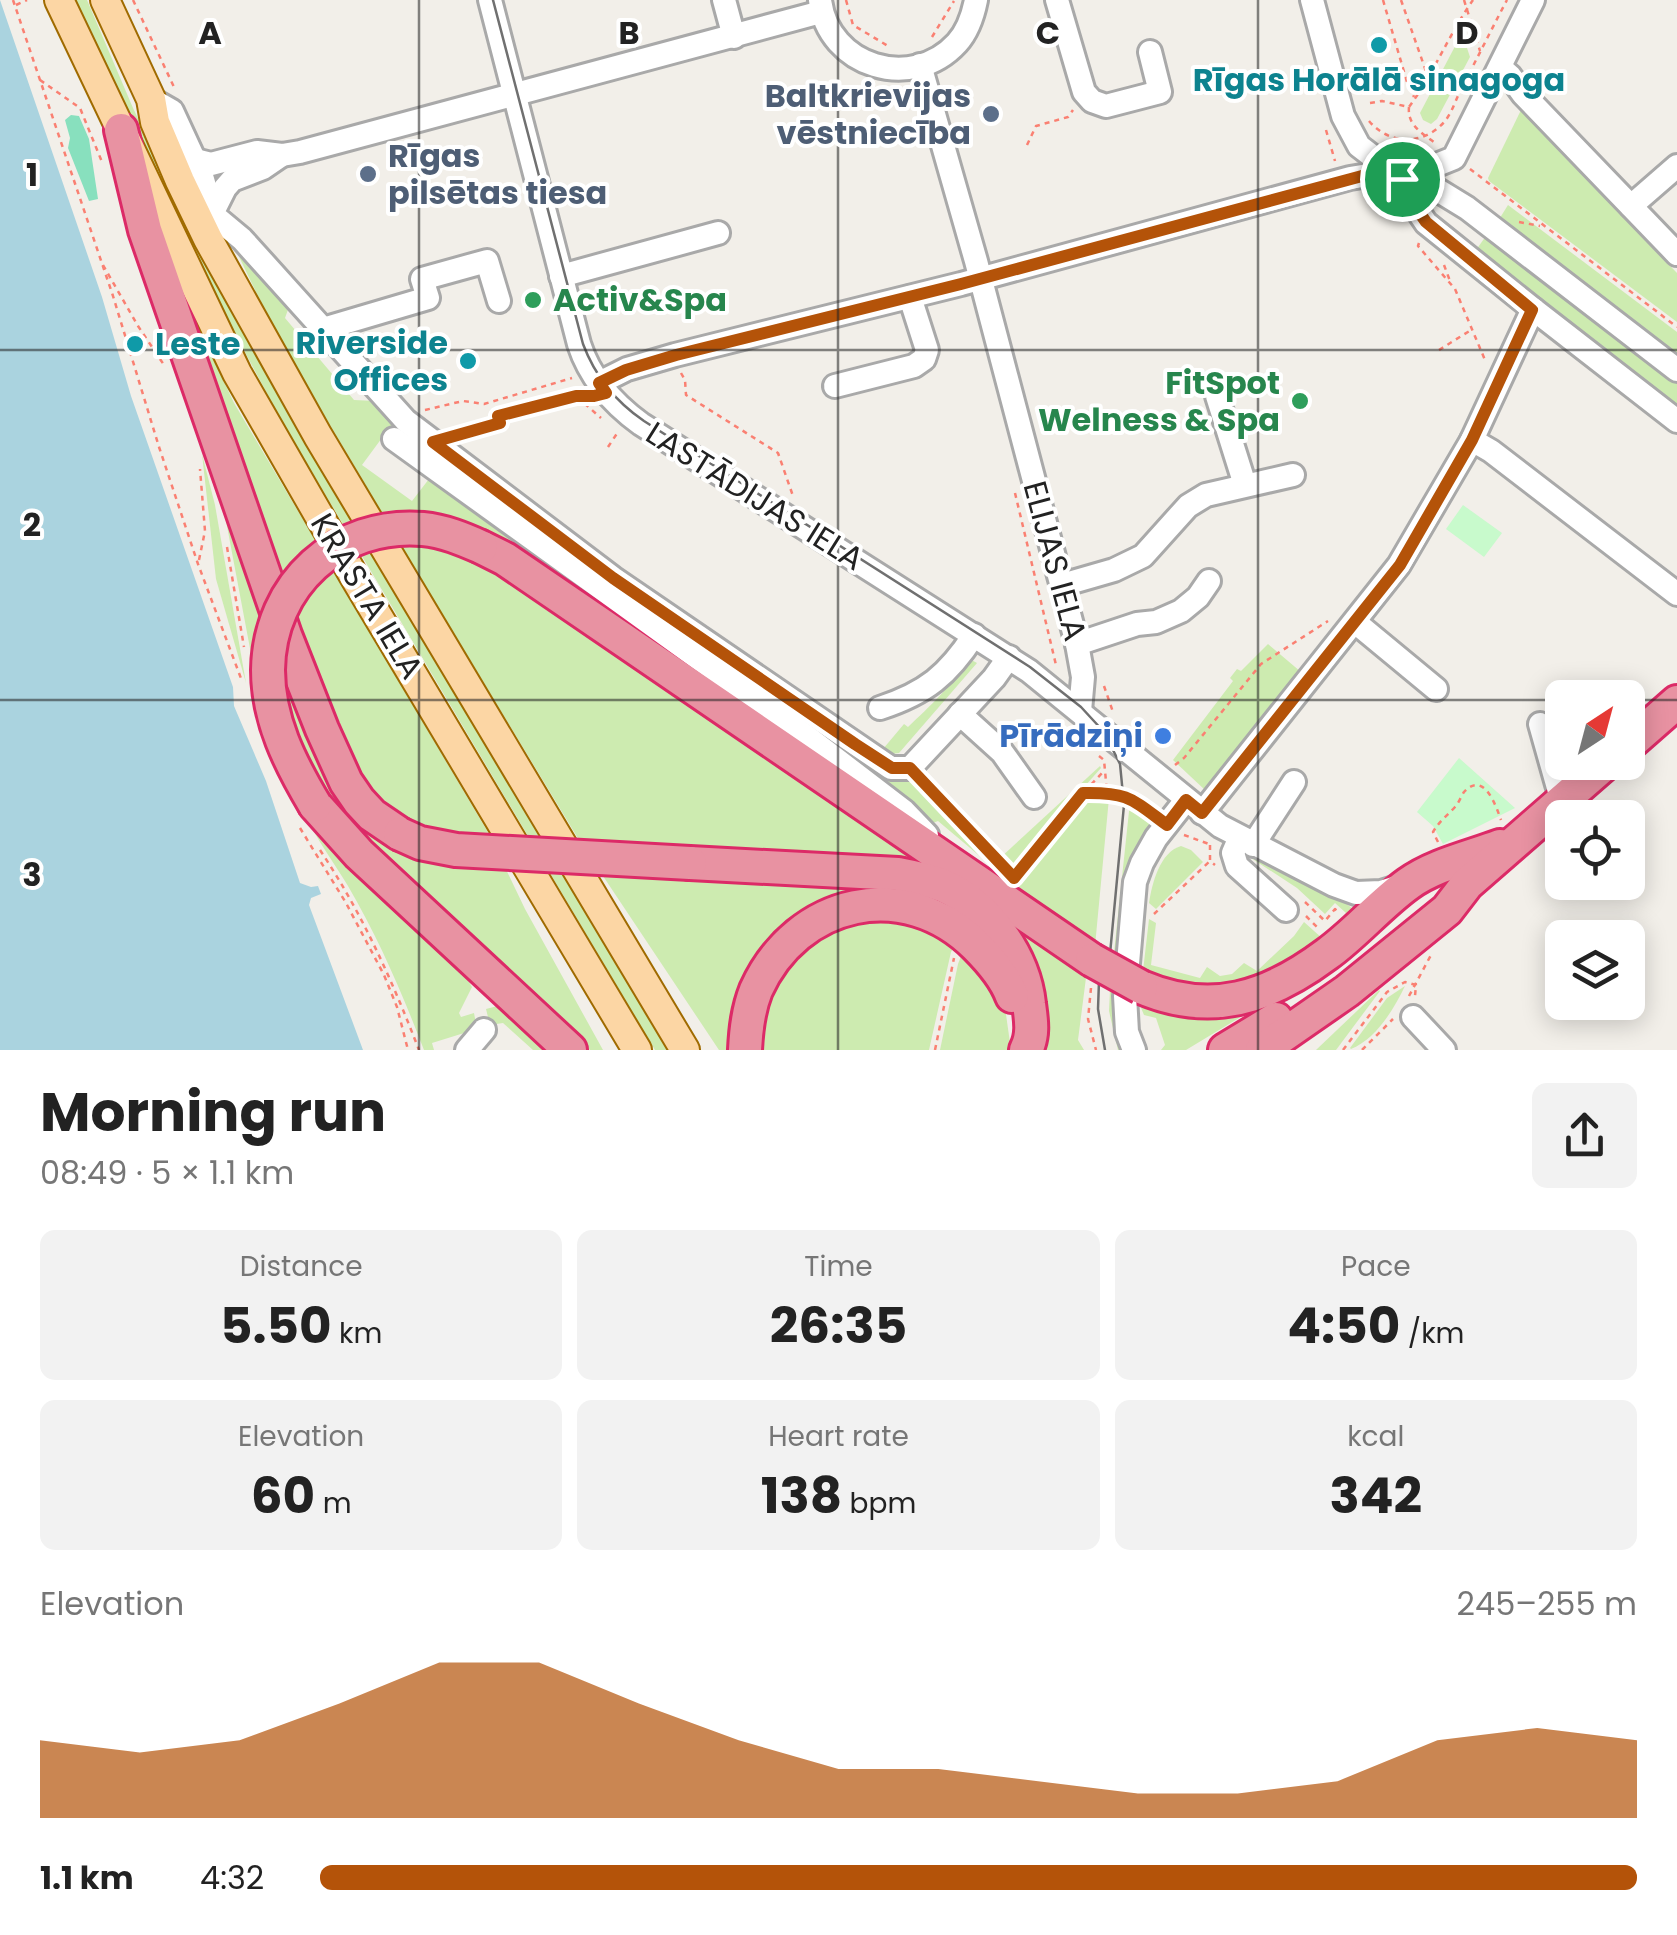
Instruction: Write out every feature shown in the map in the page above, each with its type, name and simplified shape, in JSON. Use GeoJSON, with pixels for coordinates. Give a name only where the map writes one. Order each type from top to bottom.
{"type":"FeatureCollection","features":[{"type":"Feature","properties":{"kind":"highway"},"geometry":{"type":"LineString","coordinates":[[121,130],[199,419],[322,729],[346,782],[372,816],[400,834],[456,850],[924,878],[970,902],[1005,940],[1028,995],[1032,1025],[1030,1043],[1024,1050]]}},
{"type":"Feature","properties":{"kind":"highway"},"geometry":{"type":"LineString","coordinates":[[570,1050],[359,854],[307,814],[278,730],[270,695],[269,650],[288,595],[309,569],[333,549],[380,532],[426,530],[464,540],[504,558],[964,874],[1092,968],[1159,994],[1209,1003],[1276,987],[1325,944]]}},
{"type":"Feature","properties":{"kind":"highway"},"geometry":{"type":"LineString","coordinates":[[1645,731],[1675,707]]}},
{"type":"Feature","properties":{"kind":"highway"},"geometry":{"type":"LineString","coordinates":[[1564,800],[1587,780]]}},
{"type":"Feature","properties":{"kind":"highway"},"geometry":{"type":"LineString","coordinates":[[1264,1038],[1325,944],[1352,911],[1545,811]]}},
{"type":"Feature","properties":{"kind":"highway"},"geometry":{"type":"LineString","coordinates":[[1226,1050],[1264,1038],[1347,991],[1447,910],[1510,830]]}},
{"type":"Feature","properties":{"kind":"highway"},"geometry":{"type":"LineString","coordinates":[[1264,1038],[1429,904],[1467,884]]}},
{"type":"Feature","properties":{"kind":"highway"},"geometry":{"type":"LineString","coordinates":[[744,1050],[747,1017],[757,989],[777,956],[807,928],[846,908],[879,903],[938,917],[964,934],[990,960],[1008,986],[1018,1013],[1024,1050]]}},
{"type":"Feature","properties":{"kind":"highway"},"geometry":{"type":"LineString","coordinates":[[1296,1050],[1347,991]]}},
{"type":"Feature","properties":{"kind":"main road","name":"KRASTA IELA"},"geometry":{"type":"LineString","coordinates":[[60,0],[236,373],[637,1050]]}},
{"type":"Feature","properties":{"kind":"main road"},"geometry":{"type":"LineString","coordinates":[[105,0],[151,100],[154,122],[188,171]]}},
{"type":"Feature","properties":{"kind":"main road","name":"KRASTA IELA"},"geometry":{"type":"LineString","coordinates":[[188,171],[222,262],[318,436],[685,1050]]}},
{"type":"Feature","properties":{"kind":"street","name":"LASTĀDIJAS IELA"},"geometry":{"type":"LineString","coordinates":[[490,0],[583,355],[602,388],[641,424],[1009,658],[1194,807],[1246,841],[1334,885],[1352,911]]}},
{"type":"Feature","properties":{"kind":"street"},"geometry":{"type":"LineString","coordinates":[[724,0],[734,37]]}},
{"type":"Feature","properties":{"kind":"street"},"geometry":{"type":"LineString","coordinates":[[964,874],[904,811],[476,488],[433,442],[406,421],[242,239],[212,214],[232,180],[263,168],[282,155],[734,37],[820,6],[832,35],[848,53],[870,65],[889,69],[920,65],[941,57],[960,40],[972,20],[976,0]]}},
{"type":"Feature","properties":{"kind":"street"},"geometry":{"type":"LineString","coordinates":[[1057,0],[1084,92],[1092,101],[1106,106],[1160,92],[1150,52]]}},
{"type":"Feature","properties":{"kind":"street"},"geometry":{"type":"LineString","coordinates":[[1312,0],[1346,126],[1359,146],[1402,179],[1407,195],[1426,222],[1532,310],[1677,421]]}},
{"type":"Feature","properties":{"kind":"street"},"geometry":{"type":"LineString","coordinates":[[1402,179],[1454,158],[1533,0]]}},
{"type":"Feature","properties":{"kind":"street","name":"ELIJAS IELA"},"geometry":{"type":"LineString","coordinates":[[920,65],[1077,644],[1083,677],[1080,712]]}},
{"type":"Feature","properties":{"kind":"street"},"geometry":{"type":"LineString","coordinates":[[1501,68],[1677,254]]}},
{"type":"Feature","properties":{"kind":"street"},"geometry":{"type":"LineString","coordinates":[[188,171],[257,152],[282,155]]}},
{"type":"Feature","properties":{"kind":"street"},"geometry":{"type":"LineString","coordinates":[[1631,206],[1677,166]]}},
{"type":"Feature","properties":{"kind":"street","name":"KRASTA IELA"},"geometry":{"type":"LineString","coordinates":[[188,171],[219,231],[222,262]]}},
{"type":"Feature","properties":{"kind":"street"},"geometry":{"type":"LineString","coordinates":[[602,388],[626,370],[676,355],[1362,176],[1402,179],[1436,189],[1677,370]]}},
{"type":"Feature","properties":{"kind":"street"},"geometry":{"type":"LineString","coordinates":[[562,276],[718,233]]}},
{"type":"Feature","properties":{"kind":"street"},"geometry":{"type":"LineString","coordinates":[[323,329],[428,298],[422,280],[488,261],[500,301]]}},
{"type":"Feature","properties":{"kind":"street"},"geometry":{"type":"LineString","coordinates":[[836,386],[914,366],[924,359],[927,350],[910,297]]}},
{"type":"Feature","properties":{"kind":"street"},"geometry":{"type":"LineString","coordinates":[[1134,1050],[1127,1032],[1134,882],[1149,850],[1167,825],[1194,807],[1400,565],[1472,440],[1532,310]]}},
{"type":"Feature","properties":{"kind":"street"},"geometry":{"type":"LineString","coordinates":[[1217,396],[1245,485]]}},
{"type":"Feature","properties":{"kind":"street"},"geometry":{"type":"LineString","coordinates":[[394,439],[613,578],[892,768],[910,768],[1009,658]]}},
{"type":"Feature","properties":{"kind":"street"},"geometry":{"type":"LineString","coordinates":[[1472,440],[1492,450],[1677,594]]}},
{"type":"Feature","properties":{"kind":"street"},"geometry":{"type":"LineString","coordinates":[[1062,585],[1114,570],[1144,556],[1188,506],[1206,494],[1293,475]]}},
{"type":"Feature","properties":{"kind":"street"},"geometry":{"type":"LineString","coordinates":[[1077,644],[1181,611],[1210,580]]}},
{"type":"Feature","properties":{"kind":"street"},"geometry":{"type":"LineString","coordinates":[[1355,622],[1436,689]]}},
{"type":"Feature","properties":{"kind":"street"},"geometry":{"type":"LineString","coordinates":[[880,708],[943,676],[974,635]]}},
{"type":"Feature","properties":{"kind":"street"},"geometry":{"type":"LineString","coordinates":[[960,714],[1002,752],[1034,797]]}},
{"type":"Feature","properties":{"kind":"street"},"geometry":{"type":"LineString","coordinates":[[1540,724],[1561,800]]}},
{"type":"Feature","properties":{"kind":"street"},"geometry":{"type":"LineString","coordinates":[[1294,782],[1233,854],[1236,866],[1298,909]]}},
{"type":"Feature","properties":{"kind":"street"},"geometry":{"type":"LineString","coordinates":[[1407,1008],[1444,1050]]}},
{"type":"Feature","properties":{"kind":"street"},"geometry":{"type":"LineString","coordinates":[[468,1050],[484,1030]]}},
{"type":"Feature","properties":{"kind":"path"},"geometry":{"type":"LineString","coordinates":[[12,0],[198,564],[244,684]]}},
{"type":"Feature","properties":{"kind":"path"},"geometry":{"type":"LineString","coordinates":[[14,6],[27,0]]}},
{"type":"Feature","properties":{"kind":"path"},"geometry":{"type":"LineString","coordinates":[[846,0],[853,25],[894,50]]}},
{"type":"Feature","properties":{"kind":"path"},"geometry":{"type":"LineString","coordinates":[[929,41],[955,0]]}},
{"type":"Feature","properties":{"kind":"path"},"geometry":{"type":"LineString","coordinates":[[1383,0],[1415,98]]}},
{"type":"Feature","properties":{"kind":"path"},"geometry":{"type":"LineString","coordinates":[[1402,0],[1429,78]]}},
{"type":"Feature","properties":{"kind":"path"},"geometry":{"type":"LineString","coordinates":[[1464,0],[1480,52]]}},
{"type":"Feature","properties":{"kind":"path"},"geometry":{"type":"LineString","coordinates":[[1370,103],[1382,100],[1408,106],[1429,78],[1473,0]]}},
{"type":"Feature","properties":{"kind":"path"},"geometry":{"type":"LineString","coordinates":[[1366,118],[1386,136],[1400,140],[1425,135],[1445,120],[1506,0]]}},
{"type":"Feature","properties":{"kind":"path"},"geometry":{"type":"LineString","coordinates":[[1027,144],[1036,126],[1068,117],[1084,92]]}},
{"type":"Feature","properties":{"kind":"path"},"geometry":{"type":"LineString","coordinates":[[1506,199],[1677,327]]}},
{"type":"Feature","properties":{"kind":"path"},"geometry":{"type":"LineString","coordinates":[[1424,238],[1417,244],[1455,289],[1484,360]]}},
{"type":"Feature","properties":{"kind":"path"},"geometry":{"type":"LineString","coordinates":[[97,253],[164,365]]}},
{"type":"Feature","properties":{"kind":"path"},"geometry":{"type":"LineString","coordinates":[[1444,266],[1449,282]]}},
{"type":"Feature","properties":{"kind":"path"},"geometry":{"type":"LineString","coordinates":[[1449,282],[1455,276]]}},
{"type":"Feature","properties":{"kind":"path"},"geometry":{"type":"LineString","coordinates":[[1439,350],[1472,330]]}},
{"type":"Feature","properties":{"kind":"path"},"geometry":{"type":"LineString","coordinates":[[676,355],[686,394],[778,453],[793,497]]}},
{"type":"Feature","properties":{"kind":"path"},"geometry":{"type":"LineString","coordinates":[[413,412],[463,401],[484,404],[574,378]]}},
{"type":"Feature","properties":{"kind":"path"},"geometry":{"type":"LineString","coordinates":[[500,423],[498,416],[576,396],[594,396],[602,388]]}},
{"type":"Feature","properties":{"kind":"path"},"geometry":{"type":"LineString","coordinates":[[433,442],[581,400]]}},
{"type":"Feature","properties":{"kind":"path"},"geometry":{"type":"LineString","coordinates":[[608,447],[619,430]]}},
{"type":"Feature","properties":{"kind":"path"},"geometry":{"type":"LineString","coordinates":[[1012,480],[1056,667]]}},
{"type":"Feature","properties":{"kind":"path"},"geometry":{"type":"LineString","coordinates":[[1173,766],[1184,758],[1261,664],[1328,622]]}},
{"type":"Feature","properties":{"kind":"path"},"geometry":{"type":"LineString","coordinates":[[910,768],[1012,879],[1105,770],[1107,792]]}},
{"type":"Feature","properties":{"kind":"path"},"geometry":{"type":"LineString","coordinates":[[1441,847],[1434,832],[1436,827],[1466,790],[1475,786],[1484,787],[1491,794],[1510,830]]}},
{"type":"Feature","properties":{"kind":"path"},"geometry":{"type":"LineString","coordinates":[[1083,793],[1130,796],[1180,834],[1210,844]]}},
{"type":"Feature","properties":{"kind":"path"},"geometry":{"type":"LineString","coordinates":[[307,814],[309,845],[346,902],[384,975],[408,1050]]}},
{"type":"Feature","properties":{"kind":"path"},"geometry":{"type":"LineString","coordinates":[[1154,914],[1210,861]]}},
{"type":"Feature","properties":{"kind":"path"},"geometry":{"type":"LineString","coordinates":[[1298,909],[1324,921],[1335,908],[1352,911]]}},
{"type":"Feature","properties":{"kind":"path"},"geometry":{"type":"LineString","coordinates":[[1298,909],[1325,944]]}},
{"type":"Feature","properties":{"kind":"path"},"geometry":{"type":"LineString","coordinates":[[1362,1050],[1407,1008],[1433,952]]}},
{"type":"Feature","properties":{"kind":"path"},"geometry":{"type":"LineString","coordinates":[[935,1050],[953,960]]}},
{"type":"Feature","properties":{"kind":"path"},"geometry":{"type":"LineString","coordinates":[[1092,968],[1088,1019],[1096,1050]]}},
{"type":"Feature","properties":{"kind":"path"},"geometry":{"type":"LineString","coordinates":[[1345,1049],[1386,992],[1405,982]]}},
{"type":"Feature","properties":{"kind":"green space"},"geometry":{"type":"Polygon","coordinates":[[[73,0],[87,0],[133,108],[272,385],[668,1050],[655,1050],[280,418],[230,324],[73,0]]]}},
{"type":"Feature","properties":{"kind":"green space"},"geometry":{"type":"Polygon","coordinates":[[[1462,33],[1470,57],[1431,124],[1420,113],[1462,33]]]}},
{"type":"Feature","properties":{"kind":"green space"},"geometry":{"type":"Polygon","coordinates":[[[1521,110],[1677,273],[1677,322],[1489,181],[1521,110]]]}},
{"type":"Feature","properties":{"kind":"green space"},"geometry":{"type":"Polygon","coordinates":[[[71,115],[79,116],[89,139],[98,199],[89,201],[68,148],[70,138],[65,120],[71,115]]]}},
{"type":"Feature","properties":{"kind":"green space"},"geometry":{"type":"Polygon","coordinates":[[[1508,205],[1677,332],[1677,358],[1498,221],[1508,205]]]}},
{"type":"Feature","properties":{"kind":"green space"},"geometry":{"type":"Polygon","coordinates":[[[1486,236],[1677,383],[1677,408],[1476,250],[1486,236]]]}},
{"type":"Feature","properties":{"kind":"green space"},"geometry":{"type":"Polygon","coordinates":[[[230,238],[290,304],[285,318],[354,400],[375,401],[391,423],[470,481],[390,427],[362,465],[412,501],[429,479],[859,784],[951,878],[895,883],[956,904],[829,905],[735,1050],[719,1050],[579,840],[438,607],[301,376],[230,238]]]}},
{"type":"Feature","properties":{"kind":"green space"},"geometry":{"type":"Polygon","coordinates":[[[174,276],[234,403],[489,834],[525,909],[603,1050],[590,1050],[383,861],[324,798],[304,813],[255,675],[217,473],[296,689],[343,796],[369,829],[397,847],[405,823],[378,806],[342,751],[293,628],[172,283],[174,276]]]}},
{"type":"Feature","properties":{"kind":"green space"},"geometry":{"type":"Polygon","coordinates":[[[202,454],[215,505],[246,683],[216,579],[202,454]]]}},
{"type":"Feature","properties":{"kind":"green space"},"geometry":{"type":"Polygon","coordinates":[[[1463,505],[1502,533],[1484,557],[1446,529],[1463,505]]]}},
{"type":"Feature","properties":{"kind":"green space"},"geometry":{"type":"Polygon","coordinates":[[[646,610],[877,772],[896,781],[913,781],[1010,876],[1007,879],[938,821],[933,823],[646,610]]]}},
{"type":"Feature","properties":{"kind":"green space"},"geometry":{"type":"Polygon","coordinates":[[[1268,644],[1301,672],[1205,790],[1173,760],[1233,681],[1230,678],[1237,669],[1241,671],[1268,644]]]}},
{"type":"Feature","properties":{"kind":"green space"},"geometry":{"type":"Polygon","coordinates":[[[966,657],[977,663],[899,753],[883,749],[904,724],[908,727],[941,695],[966,657]]]}},
{"type":"Feature","properties":{"kind":"green space"},"geometry":{"type":"Polygon","coordinates":[[[1459,758],[1515,808],[1443,844],[1433,826],[1417,812],[1459,758]]]}},
{"type":"Feature","properties":{"kind":"green space"},"geometry":{"type":"Polygon","coordinates":[[[1101,768],[1011,869],[1000,858],[1101,768]]]}},
{"type":"Feature","properties":{"kind":"green space"},"geometry":{"type":"Polygon","coordinates":[[[1109,798],[1095,946],[1014,884],[1085,800],[1109,798]]]}},
{"type":"Feature","properties":{"kind":"green space"},"geometry":{"type":"Polygon","coordinates":[[[1130,802],[1155,821],[1128,866],[1125,1050],[1118,1050],[1109,1011],[1110,990],[1130,802]]]}},
{"type":"Feature","properties":{"kind":"green space"},"geometry":{"type":"Polygon","coordinates":[[[305,814],[448,947],[472,987],[459,1013],[461,1017],[474,1013],[477,1029],[432,1043],[434,1050],[424,1050],[370,926],[305,814]]]}},
{"type":"Feature","properties":{"kind":"green space"},"geometry":{"type":"Polygon","coordinates":[[[1181,846],[1203,862],[1156,909],[1149,903],[1158,869],[1181,846]]]}},
{"type":"Feature","properties":{"kind":"green space"},"geometry":{"type":"Polygon","coordinates":[[[1244,851],[1344,902],[1352,908],[1353,915],[1331,931],[1346,913],[1335,903],[1325,914],[1297,888],[1244,851]]]}},
{"type":"Feature","properties":{"kind":"green space"},"geometry":{"type":"Polygon","coordinates":[[[977,896],[1087,970],[1078,1040],[1084,1050],[1040,1050],[977,896]]]}},
{"type":"Feature","properties":{"kind":"green space"},"geometry":{"type":"Polygon","coordinates":[[[888,916],[959,939],[951,952],[929,1050],[755,1050],[766,995],[796,951],[852,919],[888,916]]]}},
{"type":"Feature","properties":{"kind":"green space"},"geometry":{"type":"Polygon","coordinates":[[[1149,919],[1156,923],[1151,965],[1200,978],[1207,967],[1220,976],[1232,974],[1244,963],[1257,971],[1304,922],[1323,939],[1280,971],[1234,987],[1175,986],[1143,971],[1149,919]]]}},
{"type":"Feature","properties":{"kind":"green space"},"geometry":{"type":"Polygon","coordinates":[[[965,946],[1004,1000],[1011,1050],[940,1050],[965,946]]]}},
{"type":"Feature","properties":{"kind":"green space"},"geometry":{"type":"Polygon","coordinates":[[[1405,986],[1376,1031],[1351,1049],[1387,998],[1405,986]]]}},
{"type":"Feature","properties":{"kind":"green space"},"geometry":{"type":"Polygon","coordinates":[[[1379,990],[1336,1050],[1316,1050],[1379,990]]]}},
{"type":"Feature","properties":{"kind":"green space"},"geometry":{"type":"Polygon","coordinates":[[[1282,992],[1186,1050],[1161,1050],[1165,1045],[1156,1018],[1144,1015],[1139,1003],[1282,992]]]}},
{"type":"Feature","properties":{"kind":"green space"},"geometry":{"type":"Polygon","coordinates":[[[505,1004],[560,1050],[533,1050],[503,1023],[490,1025],[486,1009],[505,1004]]]}},
{"type":"Feature","properties":{"kind":"water"},"geometry":{"type":"Polygon","coordinates":[[[0,0],[102,297],[131,396],[233,687],[234,706],[266,781],[300,883],[318,886],[321,894],[311,898],[309,905],[363,1050],[0,1050],[0,0]]]}},
{"type":"Feature","properties":{"kind":"tram line"},"geometry":{"type":"LineString","coordinates":[[493,0],[583,344],[608,387],[644,421],[1030,667],[1081,707],[1104,732],[1120,764],[1124,805],[1110,954]]}},
{"type":"Feature","properties":{"kind":"tram line"},"geometry":{"type":"LineString","coordinates":[[1099,981],[1098,1009],[1105,1050]]}},
{"type":"Feature","properties":{"kind":"place","name":"Rīgas Horālā sinagoga"},"geometry":{"type":"Point","coordinates":[1379,45]}},
{"type":"Feature","properties":{"kind":"place","name":"Baltkrievijas vēstniecība"},"geometry":{"type":"Point","coordinates":[991,114]}},
{"type":"Feature","properties":{"kind":"place","name":"Rīgas pilsētas tiesa"},"geometry":{"type":"Point","coordinates":[368,174]}},
{"type":"Feature","properties":{"kind":"place","name":"Activ&Spa"},"geometry":{"type":"Point","coordinates":[533,300]}},
{"type":"Feature","properties":{"kind":"place","name":"Leste"},"geometry":{"type":"Point","coordinates":[135,344]}},
{"type":"Feature","properties":{"kind":"place","name":"Riverside Offices"},"geometry":{"type":"Point","coordinates":[468,361]}},
{"type":"Feature","properties":{"kind":"place","name":"FitSpot Welness & Spa"},"geometry":{"type":"Point","coordinates":[1300,401]}},
{"type":"Feature","properties":{"kind":"place","name":"Pīrādziņi"},"geometry":{"type":"Point","coordinates":[1163,736]}},
{"type":"Feature","properties":{"kind":"route"},"geometry":{"type":"LineString","coordinates":[[1350,178],[1402,179],[1407,195],[1426,222],[1532,310],[1472,440],[1400,565],[1202,813],[1186,800],[1167,825],[1130,796],[1083,793],[1014,878],[910,768],[892,768],[855,744],[613,578],[433,442],[500,423],[498,416],[576,396],[606,393],[599,383],[676,355],[961,284],[1350,178]]}}]}
